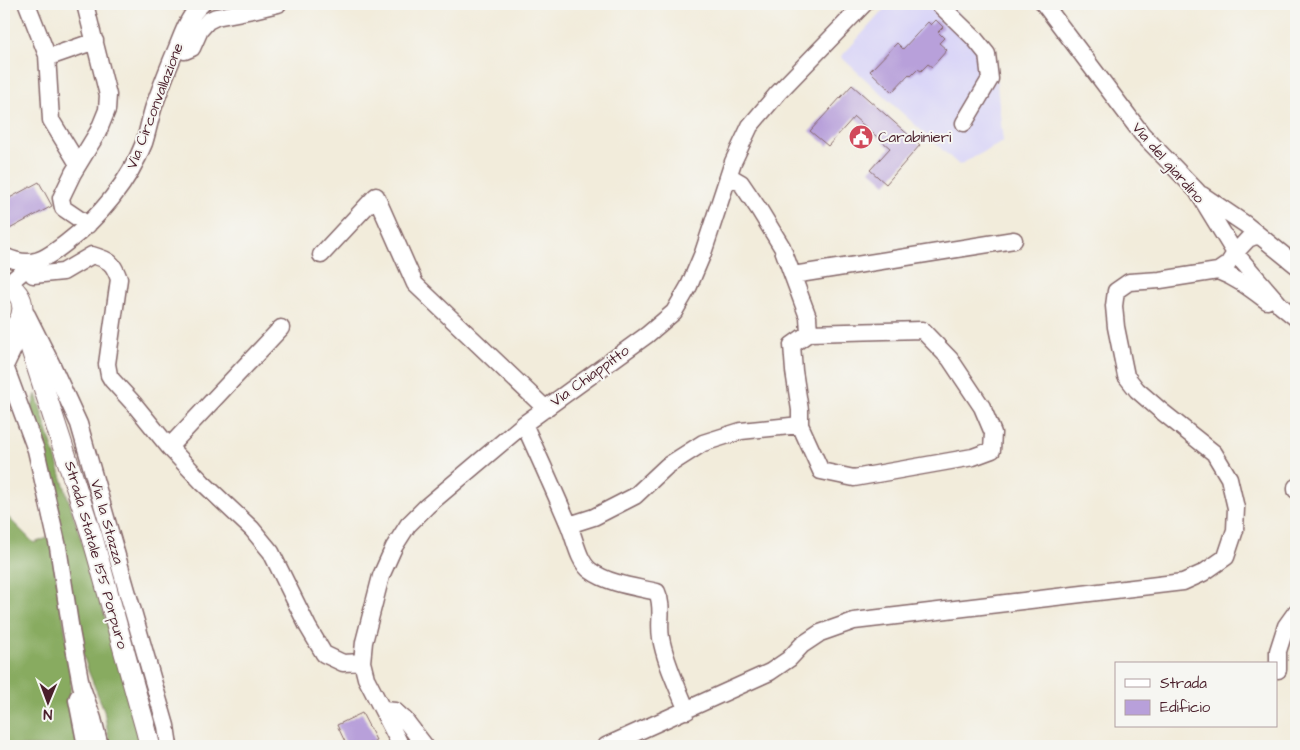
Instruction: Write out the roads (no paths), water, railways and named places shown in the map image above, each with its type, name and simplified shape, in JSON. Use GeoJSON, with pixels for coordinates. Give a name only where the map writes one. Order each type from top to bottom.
{"type":"FeatureCollection","features":[{"type":"Feature","properties":{"kind":"main road"},"geometry":{"type":"LineString","coordinates":[[5,283],[18,294],[22,308],[15,328],[8,338],[36,366]]}},
{"type":"Feature","properties":{"kind":"main road","name":"Strada Statale 155 Porpuro"},"geometry":{"type":"LineString","coordinates":[[22,308],[36,366],[92,536],[150,746]]}},
{"type":"Feature","properties":{"kind":"street"},"geometry":{"type":"LineString","coordinates":[[27,4],[47,56],[51,120],[78,164]]}},
{"type":"Feature","properties":{"kind":"street"},"geometry":{"type":"LineString","coordinates":[[85,4],[108,95],[108,102],[98,132],[78,164],[61,198],[63,208],[88,225]]}},
{"type":"Feature","properties":{"kind":"street","name":"Via Circonvallazione"},"geometry":{"type":"LineString","coordinates":[[5,283],[38,265],[82,231],[111,199],[129,174],[143,144],[154,108],[188,21],[195,10],[202,4]]}},
{"type":"Feature","properties":{"kind":"street"},"geometry":{"type":"LineString","coordinates":[[177,48],[185,51],[192,48],[200,30],[208,21],[216,17],[278,4]]}},
{"type":"Feature","properties":{"kind":"street","name":"Via Chiappitto"},"geometry":{"type":"LineString","coordinates":[[401,746],[366,678],[362,662],[364,642],[381,576],[394,546],[408,526],[427,506],[524,424],[647,335],[674,312],[689,286],[703,253],[733,162],[750,126],[778,93],[864,4]]}},
{"type":"Feature","properties":{"kind":"street"},"geometry":{"type":"LineString","coordinates":[[940,4],[987,54],[990,79],[964,123]]}},
{"type":"Feature","properties":{"kind":"street","name":"Via del giardino"},"geometry":{"type":"LineString","coordinates":[[1044,4],[1142,134],[1197,191],[1235,253],[1288,305],[1296,318]]}},
{"type":"Feature","properties":{"kind":"street"},"geometry":{"type":"LineString","coordinates":[[47,56],[95,41]]}},
{"type":"Feature","properties":{"kind":"street"},"geometry":{"type":"LineString","coordinates":[[728,176],[741,183],[782,247],[808,317],[808,333]]}},
{"type":"Feature","properties":{"kind":"street"},"geometry":{"type":"LineString","coordinates":[[1197,191],[1295,261]]}},
{"type":"Feature","properties":{"kind":"street"},"geometry":{"type":"LineString","coordinates":[[321,256],[376,196],[415,284],[546,408]]}},
{"type":"Feature","properties":{"kind":"street"},"geometry":{"type":"LineString","coordinates":[[606,746],[770,672],[789,659],[802,645],[820,633],[854,621],[1183,582],[1203,574],[1226,557],[1235,530],[1236,508],[1229,478],[1214,453],[1154,405],[1137,390],[1126,376],[1119,346],[1114,306],[1116,291],[1129,282],[1160,280],[1218,271],[1228,264],[1248,239],[1258,235]]}},
{"type":"Feature","properties":{"kind":"street"},"geometry":{"type":"LineString","coordinates":[[793,275],[1014,240]]}},
{"type":"Feature","properties":{"kind":"street"},"geometry":{"type":"LineString","coordinates":[[4,256],[63,272],[92,255],[106,259],[115,267],[119,279],[107,364],[112,380],[169,447],[252,530],[271,552],[308,627],[324,654],[343,663],[362,662]]}},
{"type":"Feature","properties":{"kind":"street"},"geometry":{"type":"LineString","coordinates":[[22,308],[24,290],[38,265]]}},
{"type":"Feature","properties":{"kind":"street"},"geometry":{"type":"LineString","coordinates":[[1218,271],[1237,280],[1271,305],[1288,305]]}},
{"type":"Feature","properties":{"kind":"street","name":"Via la Stazza"},"geometry":{"type":"LineString","coordinates":[[22,308],[52,365],[79,424],[166,726],[169,746]]}},
{"type":"Feature","properties":{"kind":"street"},"geometry":{"type":"LineString","coordinates":[[169,447],[281,328]]}},
{"type":"Feature","properties":{"kind":"street"},"geometry":{"type":"LineString","coordinates":[[922,330],[950,359],[982,407],[994,434],[992,450],[973,457],[854,478],[821,472],[800,425],[792,345],[808,333],[922,330]]}},
{"type":"Feature","properties":{"kind":"street"},"geometry":{"type":"LineString","coordinates":[[8,338],[4,366],[36,450],[58,547],[81,685],[100,746]]}},
{"type":"Feature","properties":{"kind":"street"},"geometry":{"type":"LineString","coordinates":[[524,424],[569,524],[580,554],[589,570],[599,576],[624,585],[657,592],[661,600],[661,635],[664,652],[687,711]]}},
{"type":"Feature","properties":{"kind":"street"},"geometry":{"type":"LineString","coordinates":[[569,524],[594,516],[634,496],[667,466],[703,443],[741,431],[800,425]]}},
{"type":"Feature","properties":{"kind":"street"},"geometry":{"type":"LineString","coordinates":[[1278,670],[1278,651],[1286,626],[1296,612]]}},
{"type":"Feature","properties":{"kind":"street"},"geometry":{"type":"LineString","coordinates":[[81,685],[78,700],[86,746]]}},
{"type":"Feature","properties":{"kind":"street"},"geometry":{"type":"LineString","coordinates":[[383,710],[395,711],[405,720],[425,746]]}},
{"type":"Feature","properties":{"kind":"place","name":"Carabinieri"},"geometry":{"type":"Point","coordinates":[861,137]}}]}
